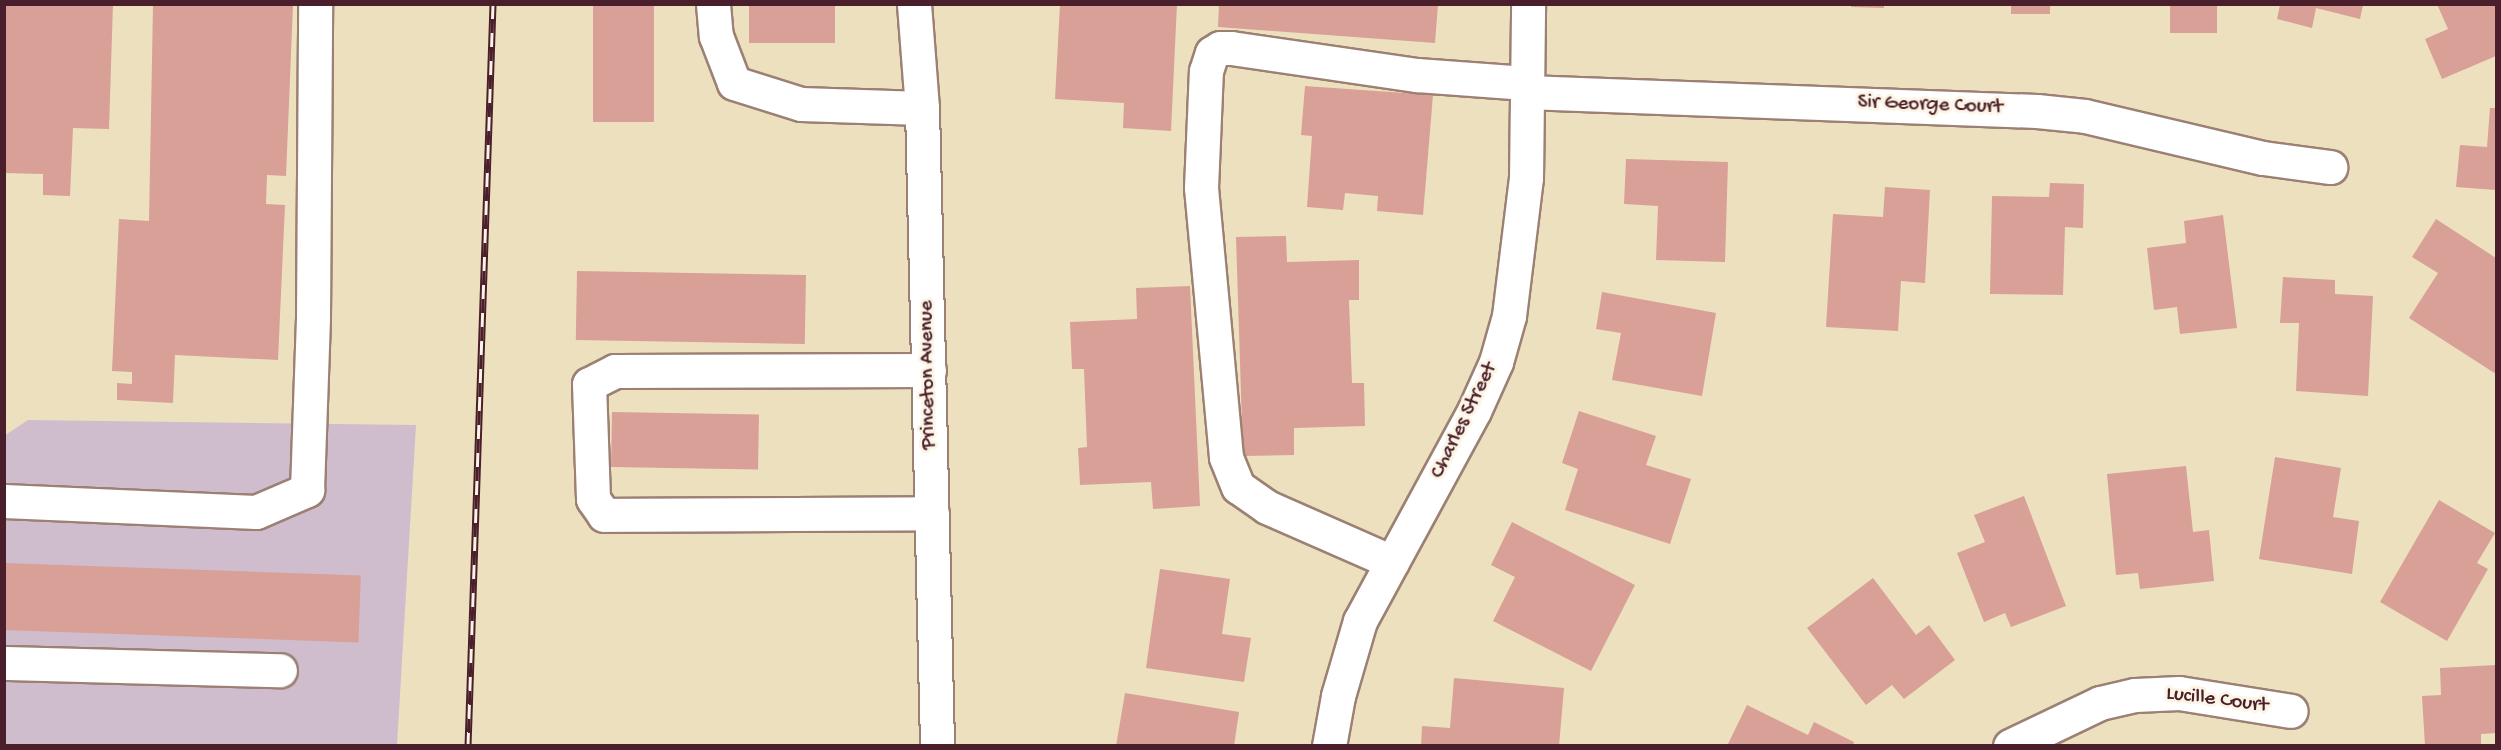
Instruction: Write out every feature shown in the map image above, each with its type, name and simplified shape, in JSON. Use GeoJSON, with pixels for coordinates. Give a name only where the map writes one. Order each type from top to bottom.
{"type":"FeatureCollection","features":[{"type":"Feature","properties":{"kind":"street"},"geometry":{"type":"LineString","coordinates":[[4,501],[256,512],[307,490],[315,4]]}},
{"type":"Feature","properties":{"kind":"street"},"geometry":{"type":"LineString","coordinates":[[713,4],[716,36],[734,83],[801,104],[922,108]]}},
{"type":"Feature","properties":{"kind":"street","name":"Princeton Avenue"},"geometry":{"type":"LineString","coordinates":[[915,4],[922,108],[937,746]]}},
{"type":"Feature","properties":{"kind":"street","name":"Charles Street"},"geometry":{"type":"LineString","coordinates":[[1329,746],[1338,696],[1360,621],[1474,411],[1496,362],[1517,269],[1526,178],[1528,4]]}},
{"type":"Feature","properties":{"kind":"street","name":"Sir George Court"},"geometry":{"type":"LineString","coordinates":[[1392,561],[1267,507],[1238,487],[1226,457],[1201,188],[1206,71],[1212,53],[1220,48],[1417,75],[1526,87],[2037,111],[2085,116],[2263,158],[2330,167]]}},
{"type":"Feature","properties":{"kind":"street"},"geometry":{"type":"LineString","coordinates":[[929,370],[615,371],[589,384],[593,499],[604,515],[932,513]]}},
{"type":"Feature","properties":{"kind":"street"},"geometry":{"type":"LineString","coordinates":[[4,663],[280,670]]}},
{"type":"Feature","properties":{"kind":"street","name":"Lucille Court"},"geometry":{"type":"LineString","coordinates":[[2010,746],[2081,710],[2135,695],[2180,693],[2290,711]]}},
{"type":"Feature","properties":{"kind":"shaded area"},"geometry":{"type":"Polygon","coordinates":[[[28,420],[416,425],[397,745],[5,745],[4,436],[28,420]]]}},
{"type":"Feature","properties":{"kind":"building"},"geometry":{"type":"Polygon","coordinates":[[[4,4],[113,4],[109,129],[73,128],[70,196],[43,195],[43,174],[4,173],[4,4]]]}},
{"type":"Feature","properties":{"kind":"building"},"geometry":{"type":"Polygon","coordinates":[[[593,4],[654,4],[654,122],[593,122],[593,4]]]}},
{"type":"Feature","properties":{"kind":"building"},"geometry":{"type":"Polygon","coordinates":[[[749,4],[835,4],[835,43],[749,43],[749,4]]]}},
{"type":"Feature","properties":{"kind":"building"},"geometry":{"type":"Polygon","coordinates":[[[1060,4],[1177,4],[1171,131],[1123,128],[1124,103],[1055,99],[1060,4]]]}},
{"type":"Feature","properties":{"kind":"building"},"geometry":{"type":"Polygon","coordinates":[[[1219,4],[1438,4],[1435,43],[1218,27],[1219,4]]]}},
{"type":"Feature","properties":{"kind":"building"},"geometry":{"type":"Polygon","coordinates":[[[1851,4],[1884,4],[1884,8],[1851,7],[1851,4]]]}},
{"type":"Feature","properties":{"kind":"building"},"geometry":{"type":"Polygon","coordinates":[[[2011,4],[2050,4],[2050,14],[2011,14],[2011,4]]]}},
{"type":"Feature","properties":{"kind":"building"},"geometry":{"type":"Polygon","coordinates":[[[2170,4],[2217,4],[2217,33],[2170,33],[2170,4]]]}},
{"type":"Feature","properties":{"kind":"building"},"geometry":{"type":"Polygon","coordinates":[[[2437,4],[2496,4],[2496,56],[2442,79],[2425,39],[2448,29],[2437,4]]]}},
{"type":"Feature","properties":{"kind":"building"},"geometry":{"type":"Polygon","coordinates":[[[153,5],[293,5],[286,176],[267,175],[266,204],[285,205],[278,360],[175,355],[173,403],[117,400],[117,383],[132,384],[132,372],[112,371],[119,219],[149,221],[153,5]]]}},
{"type":"Feature","properties":{"kind":"building"},"geometry":{"type":"Polygon","coordinates":[[[2280,5],[2363,5],[2360,19],[2316,8],[2312,28],[2277,19],[2280,5]]]}},
{"type":"Feature","properties":{"kind":"building"},"geometry":{"type":"Polygon","coordinates":[[[1305,86],[1433,95],[1423,215],[1377,211],[1378,196],[1345,193],[1343,210],[1307,207],[1312,136],[1301,135],[1305,86]]]}},
{"type":"Feature","properties":{"kind":"building"},"geometry":{"type":"Polygon","coordinates":[[[2490,108],[2496,108],[2496,190],[2456,187],[2460,145],[2487,147],[2490,108]]]}},
{"type":"Feature","properties":{"kind":"building"},"geometry":{"type":"Polygon","coordinates":[[[1626,159],[1728,162],[1725,262],[1656,260],[1658,206],[1624,204],[1626,159]]]}},
{"type":"Feature","properties":{"kind":"building"},"geometry":{"type":"Polygon","coordinates":[[[2050,183],[2084,184],[2083,228],[2065,227],[2063,295],[1990,294],[1992,196],[2049,197],[2050,183]]]}},
{"type":"Feature","properties":{"kind":"building"},"geometry":{"type":"Polygon","coordinates":[[[1885,187],[1930,190],[1925,283],[1901,281],[1898,331],[1826,327],[1833,214],[1883,217],[1885,187]]]}},
{"type":"Feature","properties":{"kind":"building"},"geometry":{"type":"Polygon","coordinates":[[[2223,215],[2237,328],[2180,334],[2177,307],[2154,310],[2147,248],[2186,243],[2184,221],[2223,215]]]}},
{"type":"Feature","properties":{"kind":"building"},"geometry":{"type":"Polygon","coordinates":[[[2436,219],[2496,258],[2496,374],[2409,318],[2438,273],[2412,257],[2436,219]]]}},
{"type":"Feature","properties":{"kind":"building"},"geometry":{"type":"Polygon","coordinates":[[[1286,236],[1287,262],[1359,260],[1359,300],[1349,300],[1352,383],[1364,383],[1365,426],[1294,428],[1294,455],[1243,456],[1236,237],[1286,236]]]}},
{"type":"Feature","properties":{"kind":"building"},"geometry":{"type":"Polygon","coordinates":[[[577,271],[806,275],[805,344],[576,340],[577,271]]]}},
{"type":"Feature","properties":{"kind":"building"},"geometry":{"type":"Polygon","coordinates":[[[2283,277],[2335,280],[2335,294],[2373,296],[2368,396],[2296,391],[2299,323],[2280,323],[2283,277]]]}},
{"type":"Feature","properties":{"kind":"building"},"geometry":{"type":"Polygon","coordinates":[[[1190,286],[1200,506],[1153,509],[1151,482],[1080,485],[1078,448],[1087,447],[1084,369],[1072,369],[1070,322],[1137,319],[1136,288],[1190,286]]]}},
{"type":"Feature","properties":{"kind":"building"},"geometry":{"type":"Polygon","coordinates":[[[1602,292],[1716,313],[1702,396],[1612,380],[1621,333],[1596,329],[1602,292]]]}},
{"type":"Feature","properties":{"kind":"building"},"geometry":{"type":"Polygon","coordinates":[[[1579,411],[1656,436],[1646,465],[1691,479],[1670,544],[1565,510],[1578,469],[1562,463],[1579,411]]]}},
{"type":"Feature","properties":{"kind":"building"},"geometry":{"type":"Polygon","coordinates":[[[612,412],[759,415],[758,470],[611,467],[612,412]]]}},
{"type":"Feature","properties":{"kind":"building"},"geometry":{"type":"Polygon","coordinates":[[[2275,457],[2341,468],[2333,517],[2359,521],[2352,574],[2259,559],[2275,457]]]}},
{"type":"Feature","properties":{"kind":"building"},"geometry":{"type":"Polygon","coordinates":[[[2186,466],[2193,532],[2209,530],[2214,581],[2140,589],[2138,573],[2116,575],[2107,474],[2186,466]]]}},
{"type":"Feature","properties":{"kind":"building"},"geometry":{"type":"Polygon","coordinates":[[[2024,496],[2066,606],[2011,627],[2005,613],[1984,622],[1957,553],[1985,542],[1974,515],[2024,496]]]}},
{"type":"Feature","properties":{"kind":"building"},"geometry":{"type":"Polygon","coordinates":[[[2439,500],[2495,533],[2477,563],[2488,569],[2447,641],[2380,602],[2439,500]]]}},
{"type":"Feature","properties":{"kind":"building"},"geometry":{"type":"Polygon","coordinates":[[[1512,522],[1635,585],[1591,671],[1493,621],[1515,577],[1491,565],[1512,522]]]}},
{"type":"Feature","properties":{"kind":"building"},"geometry":{"type":"Polygon","coordinates":[[[4,563],[361,575],[358,642],[4,630],[4,563]]]}},
{"type":"Feature","properties":{"kind":"building"},"geometry":{"type":"Polygon","coordinates":[[[1160,569],[1230,579],[1222,634],[1251,638],[1244,682],[1146,668],[1160,569]]]}},
{"type":"Feature","properties":{"kind":"building"},"geometry":{"type":"Polygon","coordinates":[[[1873,578],[1916,635],[1929,625],[1955,660],[1904,699],[1892,685],[1866,705],[1807,628],[1873,578]]]}},
{"type":"Feature","properties":{"kind":"building"},"geometry":{"type":"Polygon","coordinates":[[[2496,665],[2496,733],[2481,734],[2481,746],[2425,746],[2422,696],[2441,695],[2440,668],[2496,665]]]}},
{"type":"Feature","properties":{"kind":"building"},"geometry":{"type":"Polygon","coordinates":[[[1454,678],[1564,688],[1559,746],[1421,746],[1422,726],[1450,728],[1454,678]]]}},
{"type":"Feature","properties":{"kind":"building"},"geometry":{"type":"Polygon","coordinates":[[[1125,693],[1239,712],[1234,746],[1116,746],[1125,693]]]}},
{"type":"Feature","properties":{"kind":"building"},"geometry":{"type":"Polygon","coordinates":[[[1747,705],[1808,735],[1814,722],[1854,742],[1853,746],[1727,746],[1747,705]]]}},
{"type":"Feature","properties":{"kind":"railway"},"geometry":{"type":"LineString","coordinates":[[468,746],[493,4]]}}]}
